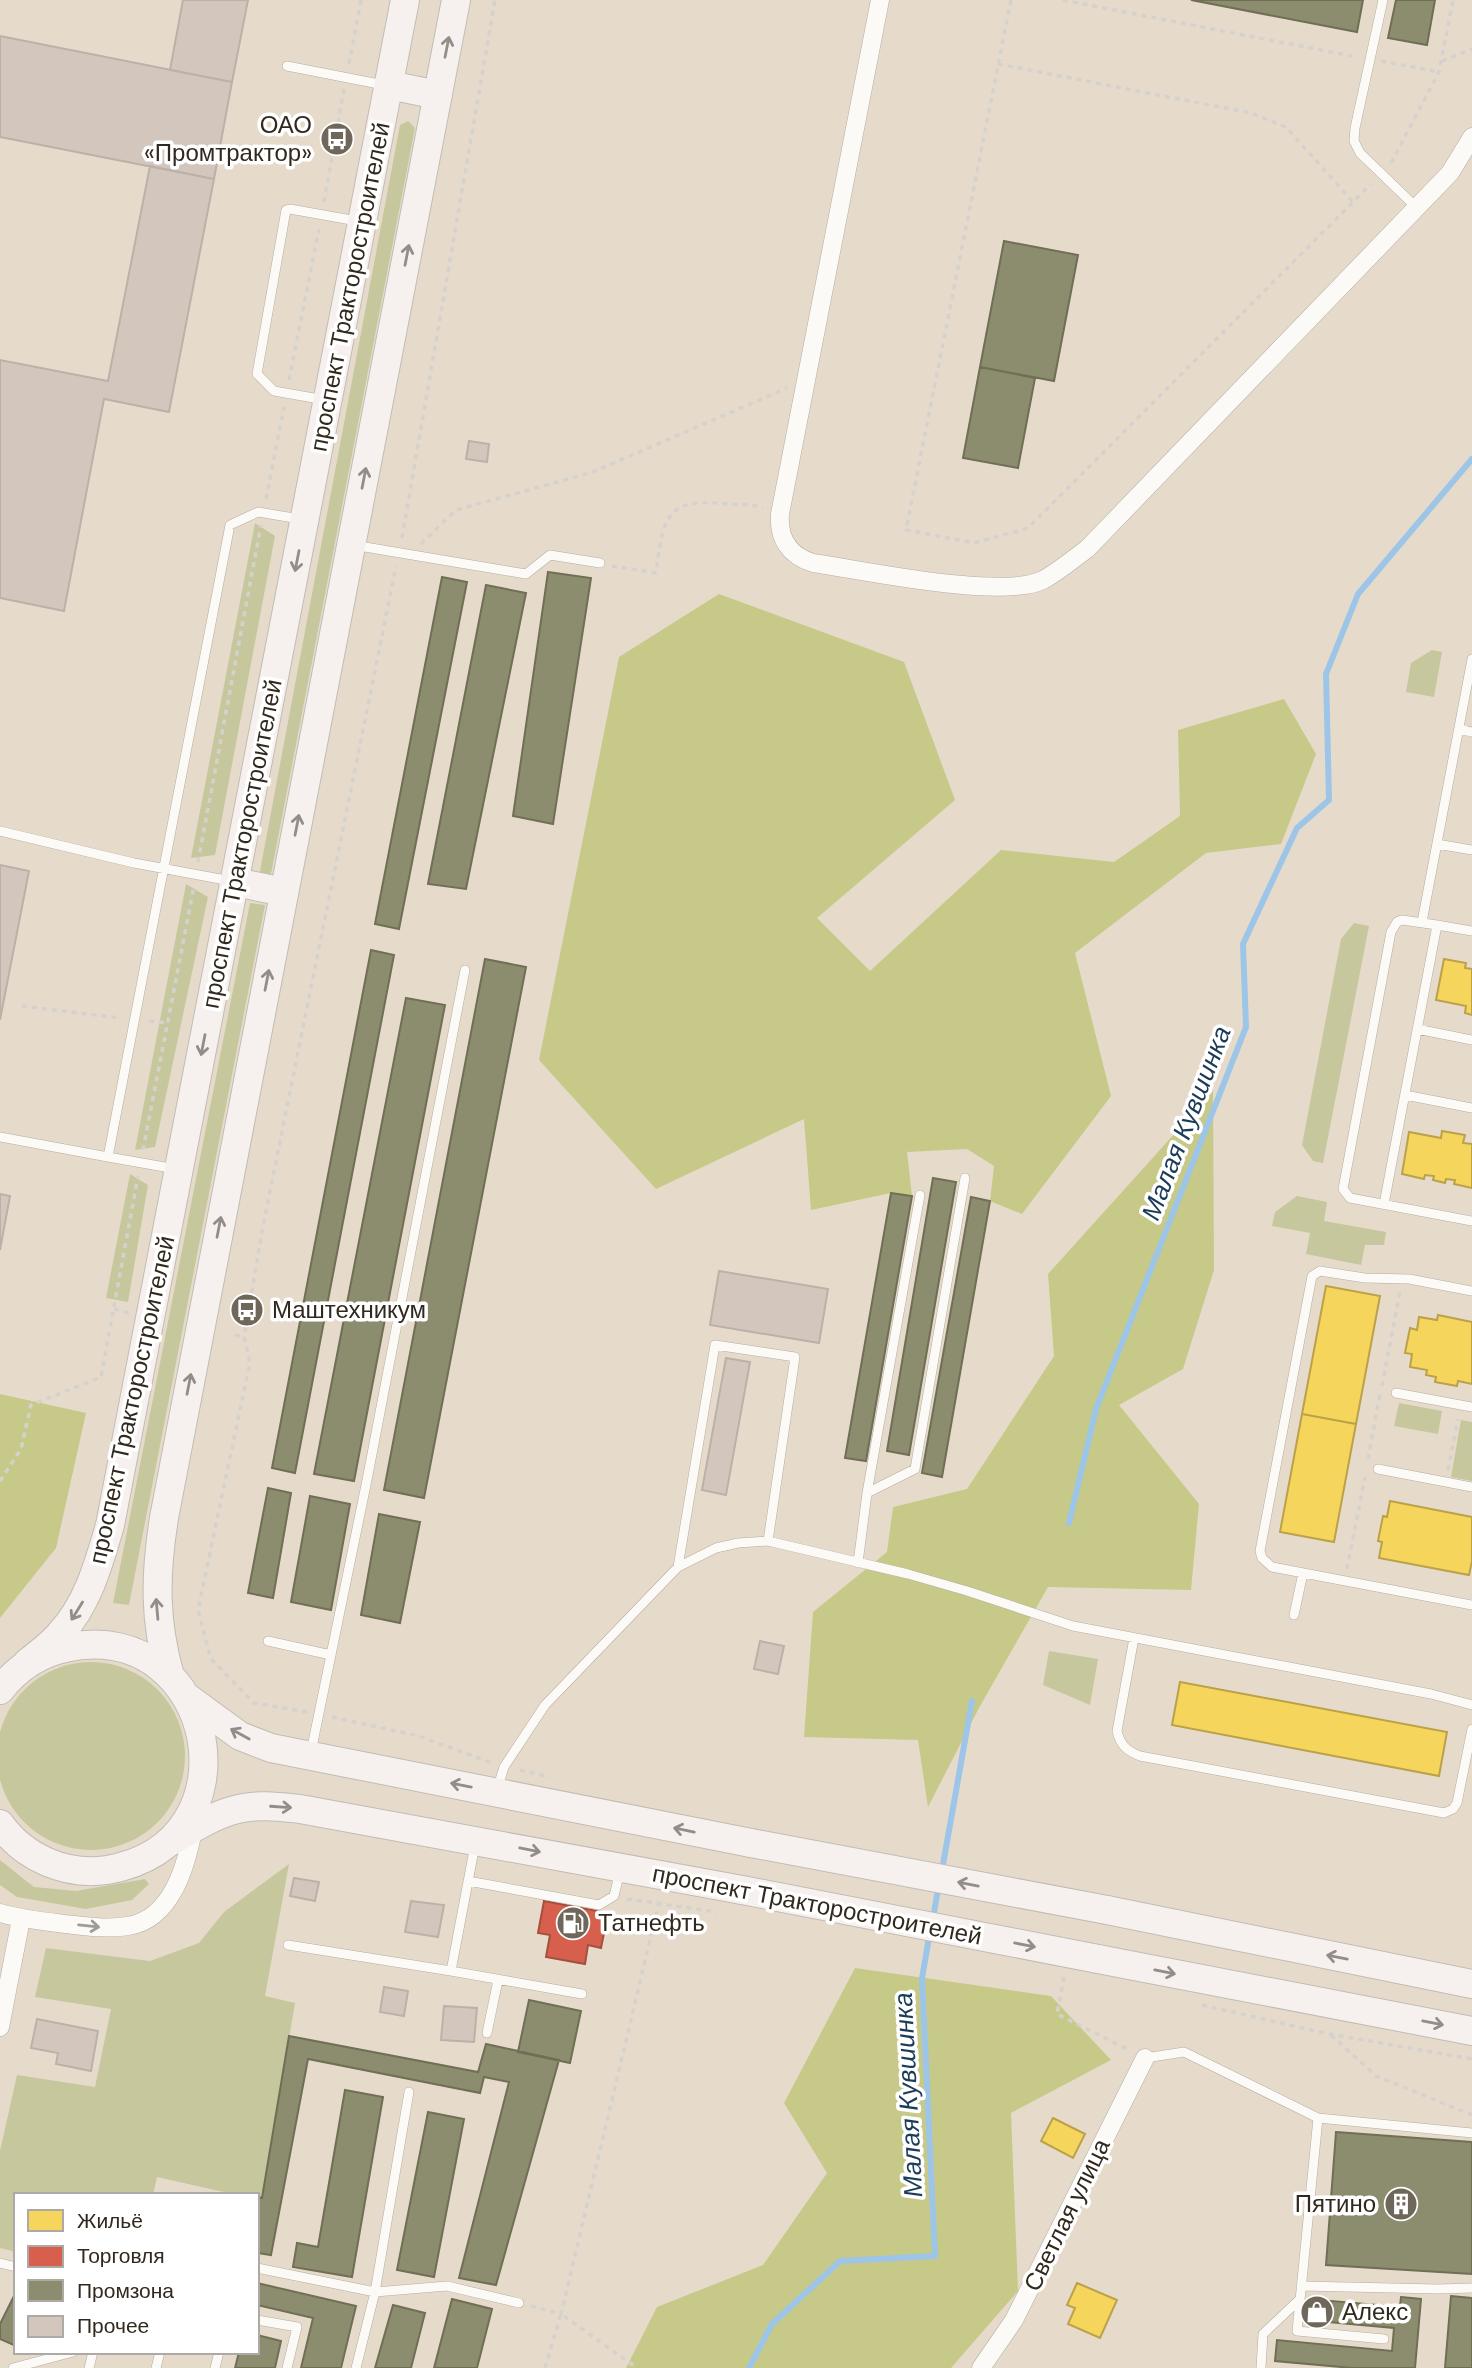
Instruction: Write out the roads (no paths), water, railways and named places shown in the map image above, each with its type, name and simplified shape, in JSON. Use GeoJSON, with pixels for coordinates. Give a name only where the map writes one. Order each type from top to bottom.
{"type":"FeatureCollection","features":[{"type":"Feature","properties":{"kind":"main road","name":"проспект Тракторостроителей"},"geometry":{"type":"LineString","coordinates":[[9,1677],[60,1635],[80,1608],[97,1570],[110,1525],[405,0]]}},
{"type":"Feature","properties":{"kind":"main road","name":"проспект Тракторостроителей"},"geometry":{"type":"LineString","coordinates":[[170,1676],[160,1643],[156,1598],[157,1562],[164,1518],[456,0]]}},
{"type":"Feature","properties":{"kind":"main road"},"geometry":{"type":"LineString","coordinates":[[389,85],[438,95]]}},
{"type":"Feature","properties":{"kind":"main road"},"geometry":{"type":"LineString","coordinates":[[235,882],[284,892]]}},
{"type":"Feature","properties":{"kind":"main road"},"geometry":{"type":"LineString","coordinates":[[9,1677],[55,1650],[85,1644],[116,1647],[145,1657],[170,1676],[188,1698],[200,1725],[205,1753],[198,1797],[187,1822],[168,1843]]}},
{"type":"Feature","properties":{"kind":"main road","name":"проспект Тракторостроителей"},"geometry":{"type":"LineString","coordinates":[[188,1698],[240,1736],[271,1748],[310,1757],[500,1779],[751,1843],[1107,1910],[1472,1984]]}},
{"type":"Feature","properties":{"kind":"main road","name":"проспект Тракторостроителей"},"geometry":{"type":"LineString","coordinates":[[0,1824],[9,1836],[33,1856],[62,1868],[93,1872],[124,1867],[149,1857],[168,1843],[220,1814],[240,1808],[263,1806],[300,1809],[742,1890],[1472,2031]]}},
{"type":"Feature","properties":{"kind":"street"},"geometry":{"type":"LineString","coordinates":[[880,0],[780,514],[780,531],[787,546],[803,560],[813,563],[962,585],[1006,587],[1041,580],[1087,549],[1450,173],[1472,137]]}},
{"type":"Feature","properties":{"kind":"street"},"geometry":{"type":"LineString","coordinates":[[0,1913],[21,1919],[103,1928],[131,1926],[155,1916],[172,1894],[185,1863],[198,1797]]}},
{"type":"Feature","properties":{"kind":"street"},"geometry":{"type":"LineString","coordinates":[[0,2026],[21,1919]]}},
{"type":"Feature","properties":{"kind":"street","name":"Светлая улица"},"geometry":{"type":"LineString","coordinates":[[982,2368],[1014,2320],[1145,2058]]}},
{"type":"Feature","properties":{"kind":"lane"},"geometry":{"type":"LineString","coordinates":[[1383,0],[1354,141],[1360,153],[1417,208]]}},
{"type":"Feature","properties":{"kind":"lane"},"geometry":{"type":"LineString","coordinates":[[287,65],[389,85]]}},
{"type":"Feature","properties":{"kind":"lane"},"geometry":{"type":"LineString","coordinates":[[328,400],[274,391],[257,374],[286,210],[362,222]]}},
{"type":"Feature","properties":{"kind":"lane"},"geometry":{"type":"LineString","coordinates":[[108,1157],[230,524],[258,512],[305,520]]}},
{"type":"Feature","properties":{"kind":"lane"},"geometry":{"type":"LineString","coordinates":[[351,545],[526,574],[550,555],[600,564]]}},
{"type":"Feature","properties":{"kind":"lane"},"geometry":{"type":"LineString","coordinates":[[1422,922],[1458,729],[1469,687],[1472,659]]}},
{"type":"Feature","properties":{"kind":"lane"},"geometry":{"type":"LineString","coordinates":[[1458,729],[1472,732]]}},
{"type":"Feature","properties":{"kind":"lane"},"geometry":{"type":"LineString","coordinates":[[0,831],[235,882]]}},
{"type":"Feature","properties":{"kind":"lane"},"geometry":{"type":"LineString","coordinates":[[1437,844],[1472,850]]}},
{"type":"Feature","properties":{"kind":"lane"},"geometry":{"type":"LineString","coordinates":[[1472,931],[1402,920],[1397,922],[1391,932],[1343,1184],[1345,1194],[1350,1198],[1472,1221]]}},
{"type":"Feature","properties":{"kind":"lane"},"geometry":{"type":"LineString","coordinates":[[1384,1204],[1437,925]]}},
{"type":"Feature","properties":{"kind":"lane"},"geometry":{"type":"LineString","coordinates":[[310,1757],[465,970]]}},
{"type":"Feature","properties":{"kind":"lane"},"geometry":{"type":"LineString","coordinates":[[1417,1029],[1472,1040]]}},
{"type":"Feature","properties":{"kind":"lane"},"geometry":{"type":"LineString","coordinates":[[1405,1095],[1472,1108]]}},
{"type":"Feature","properties":{"kind":"lane"},"geometry":{"type":"LineString","coordinates":[[0,1137],[179,1169]]}},
{"type":"Feature","properties":{"kind":"lane"},"geometry":{"type":"LineString","coordinates":[[867,1493],[915,1469],[965,1178]]}},
{"type":"Feature","properties":{"kind":"lane"},"geometry":{"type":"LineString","coordinates":[[858,1563],[867,1493],[920,1195]]}},
{"type":"Feature","properties":{"kind":"lane"},"geometry":{"type":"LineString","coordinates":[[1472,1291],[1402,1278],[1365,1278],[1320,1271],[1312,1276],[1309,1280],[1260,1542],[1262,1558],[1272,1567],[1472,1605]]}},
{"type":"Feature","properties":{"kind":"lane"},"geometry":{"type":"LineString","coordinates":[[678,1567],[715,1345],[795,1357],[768,1541]]}},
{"type":"Feature","properties":{"kind":"lane"},"geometry":{"type":"LineString","coordinates":[[1396,1393],[1472,1407]]}},
{"type":"Feature","properties":{"kind":"lane"},"geometry":{"type":"LineString","coordinates":[[1378,1469],[1472,1487]]}},
{"type":"Feature","properties":{"kind":"lane"},"geometry":{"type":"LineString","coordinates":[[500,1779],[545,1705],[678,1567],[716,1548],[738,1543],[768,1541],[858,1563],[967,1591],[1060,1623],[1431,1694],[1472,1705]]}},
{"type":"Feature","properties":{"kind":"lane"},"geometry":{"type":"LineString","coordinates":[[1294,1615],[1303,1573]]}},
{"type":"Feature","properties":{"kind":"lane"},"geometry":{"type":"LineString","coordinates":[[1134,1638],[1117,1731],[1125,1748],[1140,1756],[1444,1814],[1457,1803],[1472,1729]]}},
{"type":"Feature","properties":{"kind":"lane"},"geometry":{"type":"LineString","coordinates":[[268,1641],[331,1655]]}},
{"type":"Feature","properties":{"kind":"lane"},"geometry":{"type":"LineString","coordinates":[[451,1971],[476,1840]]}},
{"type":"Feature","properties":{"kind":"lane"},"geometry":{"type":"LineString","coordinates":[[468,1881],[599,1905],[614,1896],[621,1868]]}},
{"type":"Feature","properties":{"kind":"lane"},"geometry":{"type":"LineString","coordinates":[[288,1945],[582,1994]]}},
{"type":"Feature","properties":{"kind":"lane"},"geometry":{"type":"LineString","coordinates":[[487,2033],[498,1980]]}},
{"type":"Feature","properties":{"kind":"lane"},"geometry":{"type":"LineString","coordinates":[[1145,2058],[1184,2052],[1318,2118],[1472,2133]]}},
{"type":"Feature","properties":{"kind":"lane"},"geometry":{"type":"LineString","coordinates":[[356,2368],[375,2292],[409,2092]]}},
{"type":"Feature","properties":{"kind":"lane"},"geometry":{"type":"LineString","coordinates":[[1318,2118],[1297,2331],[1384,2339]]}},
{"type":"Feature","properties":{"kind":"lane"},"geometry":{"type":"LineString","coordinates":[[259,2268],[375,2292],[447,2286],[519,2302]]}},
{"type":"Feature","properties":{"kind":"lane"},"geometry":{"type":"LineString","coordinates":[[1301,2286],[1472,2288]]}},
{"type":"Feature","properties":{"kind":"lane"},"geometry":{"type":"LineString","coordinates":[[1261,2368],[1263,2334],[1300,2299]]}},
{"type":"Feature","properties":{"kind":"lane"},"geometry":{"type":"LineString","coordinates":[[259,2320],[297,2327],[287,2368]]}},
{"type":"Feature","properties":{"kind":"lane"},"geometry":{"type":"LineString","coordinates":[[13,2368],[66,2354]]}},
{"type":"Feature","properties":{"kind":"waterway","name":"Малая Кувшинка"},"geometry":{"type":"LineString","coordinates":[[1069,1523],[1096,1409],[1246,1027],[1243,944],[1297,828],[1329,800],[1326,674],[1358,594],[1472,459]]}},
{"type":"Feature","properties":{"kind":"waterway","name":"Малая Кувшинка"},"geometry":{"type":"LineString","coordinates":[[942,1870],[972,1701]]}},
{"type":"Feature","properties":{"kind":"waterway","name":"Малая Кувшинка"},"geometry":{"type":"LineString","coordinates":[[933,1918],[939,1884]]}},
{"type":"Feature","properties":{"kind":"waterway","name":"Малая Кувшинка"},"geometry":{"type":"LineString","coordinates":[[749,2368],[772,2324],[840,2261],[935,2256],[922,1978],[930,1932]]}},
{"type":"Feature","properties":{"kind":"place","name":"ОАО «Промтрактор»"},"geometry":{"type":"Point","coordinates":[337,139]}},
{"type":"Feature","properties":{"kind":"place","name":"Маштехникум"},"geometry":{"type":"Point","coordinates":[247,1310]}},
{"type":"Feature","properties":{"kind":"place","name":"Татнефть"},"geometry":{"type":"Point","coordinates":[573,1923]}},
{"type":"Feature","properties":{"kind":"place","name":"Пятино"},"geometry":{"type":"Point","coordinates":[1401,2204]}},
{"type":"Feature","properties":{"kind":"place","name":"Алекс"},"geometry":{"type":"Point","coordinates":[1317,2312]}}]}
